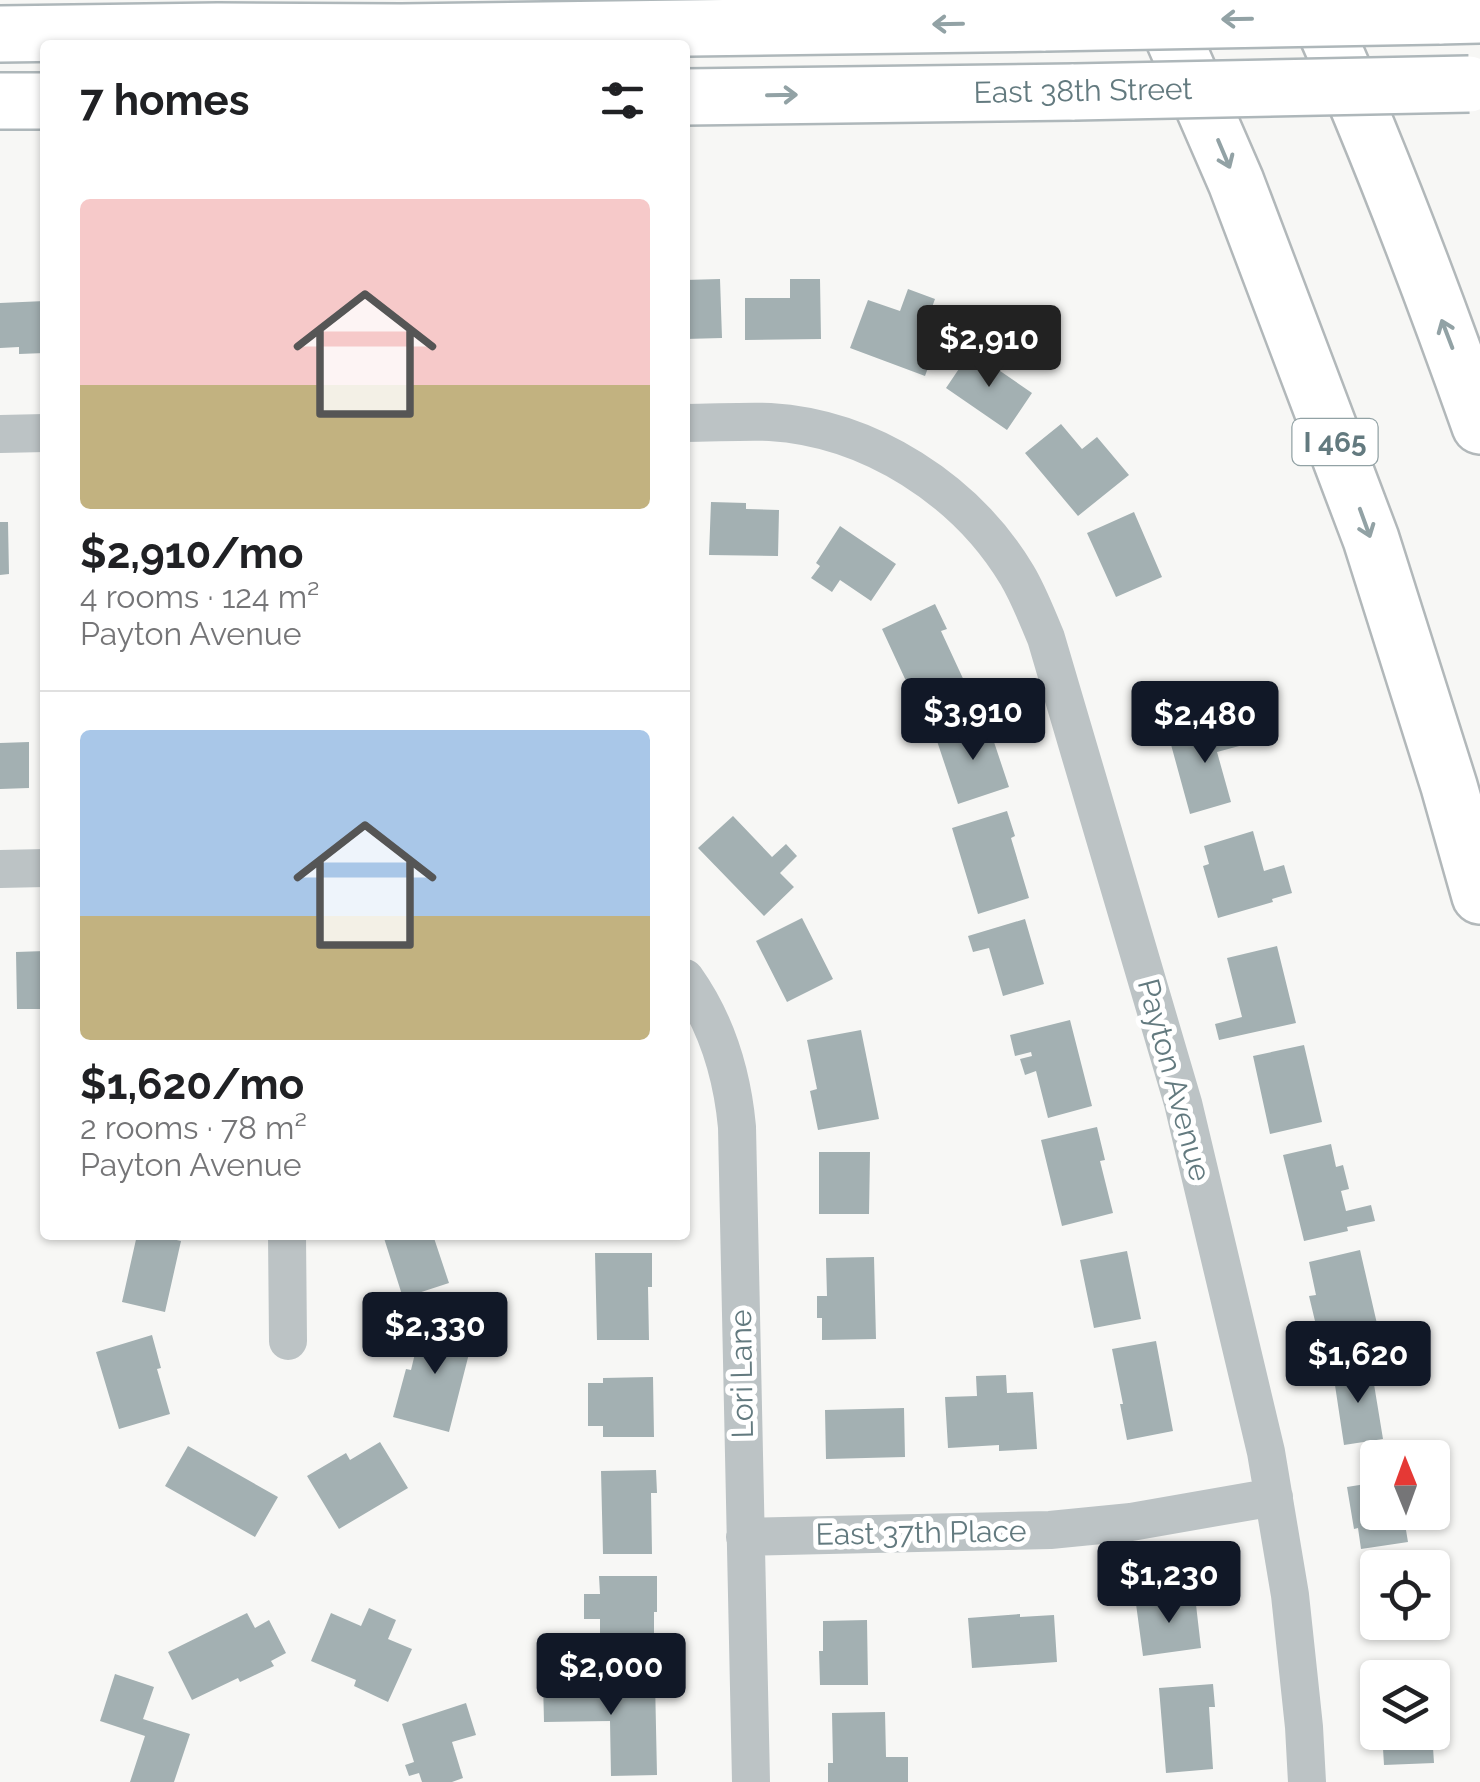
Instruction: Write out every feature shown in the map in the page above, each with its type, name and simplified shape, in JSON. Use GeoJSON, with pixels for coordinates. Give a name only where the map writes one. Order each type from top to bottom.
{"type":"FeatureCollection","features":[{"type":"Feature","properties":{"kind":"main road","name":"I 465"},"geometry":{"type":"LineString","coordinates":[[1157,0],[1236,182],[1370,539],[1480,896]]}},
{"type":"Feature","properties":{"kind":"main road"},"geometry":{"type":"LineString","coordinates":[[1312,0],[1405,224],[1480,426]]}},
{"type":"Feature","properties":{"kind":"main road"},"geometry":{"type":"LineString","coordinates":[[0,34],[401,32],[1460,15]]}},
{"type":"Feature","properties":{"kind":"main road","name":"East 38th Street"},"geometry":{"type":"LineString","coordinates":[[690,96],[1474,84]]}},
{"type":"Feature","properties":{"kind":"main road"},"geometry":{"type":"LineString","coordinates":[[0,101],[40,101]]}},
{"type":"Feature","properties":{"kind":"street","name":"Payton Avenue"},"geometry":{"type":"LineString","coordinates":[[690,423],[772,422],[820,430],[880,451],[910,466],[952,498],[1017,574],[1046,638],[1183,1103],[1266,1452],[1296,1642],[1307,1782]]}},
{"type":"Feature","properties":{"kind":"street"},"geometry":{"type":"LineString","coordinates":[[0,434],[40,433]]}},
{"type":"Feature","properties":{"kind":"street"},"geometry":{"type":"LineString","coordinates":[[0,869],[40,868]]}},
{"type":"Feature","properties":{"kind":"street","name":"Lori Lane"},"geometry":{"type":"LineString","coordinates":[[690,986],[720,1042],[736,1108],[750,1782]]}},
{"type":"Feature","properties":{"kind":"street"},"geometry":{"type":"LineString","coordinates":[[287,1240],[288,1341]]}},
{"type":"Feature","properties":{"kind":"street","name":"East 37th Place"},"geometry":{"type":"LineString","coordinates":[[746,1537],[1050,1530],[1131,1522],[1274,1497]]}},
{"type":"Feature","properties":{"kind":"building"},"geometry":{"type":"Polygon","coordinates":[[[720,279],[722,338],[690,339],[690,280],[720,279]]]}},
{"type":"Feature","properties":{"kind":"building"},"geometry":{"type":"Polygon","coordinates":[[[790,279],[820,279],[821,339],[745,340],[745,298],[790,298],[790,279]]]}},
{"type":"Feature","properties":{"kind":"building"},"geometry":{"type":"Polygon","coordinates":[[[908,289],[935,299],[927,321],[943,327],[925,376],[850,348],[868,300],[900,311],[908,289]]]}},
{"type":"Feature","properties":{"kind":"building"},"geometry":{"type":"Polygon","coordinates":[[[40,301],[40,353],[19,354],[19,347],[0,348],[0,303],[40,301]]]}},
{"type":"Feature","properties":{"kind":"building"},"geometry":{"type":"Polygon","coordinates":[[[971,351],[1032,393],[1007,430],[946,388],[971,351]]]}},
{"type":"Feature","properties":{"kind":"building"},"geometry":{"type":"Polygon","coordinates":[[[1061,424],[1082,449],[1097,437],[1129,475],[1078,516],[1025,453],[1061,424]]]}},
{"type":"Feature","properties":{"kind":"building"},"geometry":{"type":"Polygon","coordinates":[[[711,502],[746,503],[746,509],[779,510],[778,556],[709,555],[711,502]]]}},
{"type":"Feature","properties":{"kind":"building"},"geometry":{"type":"Polygon","coordinates":[[[1134,512],[1162,577],[1116,597],[1087,533],[1134,512]]]}},
{"type":"Feature","properties":{"kind":"building"},"geometry":{"type":"Polygon","coordinates":[[[0,522],[8,522],[9,574],[0,575],[0,522]]]}},
{"type":"Feature","properties":{"kind":"building"},"geometry":{"type":"Polygon","coordinates":[[[840,526],[896,564],[871,601],[840,580],[832,592],[811,578],[840,526]]]}},
{"type":"Feature","properties":{"kind":"building"},"geometry":{"type":"Polygon","coordinates":[[[935,604],[947,629],[941,631],[966,685],[918,707],[882,629],[935,604]]]}},
{"type":"Feature","properties":{"kind":"building"},"geometry":{"type":"Polygon","coordinates":[[[987,721],[1009,787],[958,804],[936,738],[987,721]]]}},
{"type":"Feature","properties":{"kind":"building"},"geometry":{"type":"Polygon","coordinates":[[[1237,723],[1243,745],[1217,752],[1231,802],[1190,814],[1170,741],[1237,723]]]}},
{"type":"Feature","properties":{"kind":"building"},"geometry":{"type":"Polygon","coordinates":[[[29,742],[29,788],[0,789],[0,743],[29,742]]]}},
{"type":"Feature","properties":{"kind":"building"},"geometry":{"type":"Polygon","coordinates":[[[1007,811],[1029,898],[978,914],[952,828],[1007,811]]]}},
{"type":"Feature","properties":{"kind":"building"},"geometry":{"type":"Polygon","coordinates":[[[733,816],[772,857],[786,844],[797,856],[780,873],[794,887],[764,916],[698,848],[733,816]]]}},
{"type":"Feature","properties":{"kind":"building"},"geometry":{"type":"Polygon","coordinates":[[[1253,831],[1264,871],[1284,865],[1292,893],[1218,918],[1203,866],[1209,864],[1204,846],[1253,831]]]}},
{"type":"Feature","properties":{"kind":"building"},"geometry":{"type":"Polygon","coordinates":[[[802,918],[833,979],[787,1002],[756,941],[802,918]]]}},
{"type":"Feature","properties":{"kind":"building"},"geometry":{"type":"Polygon","coordinates":[[[1025,919],[1044,984],[1003,996],[989,948],[973,952],[968,936],[1025,919]]]}},
{"type":"Feature","properties":{"kind":"building"},"geometry":{"type":"Polygon","coordinates":[[[1277,946],[1296,1023],[1219,1040],[1215,1024],[1242,1017],[1227,958],[1277,946]]]}},
{"type":"Feature","properties":{"kind":"building"},"geometry":{"type":"Polygon","coordinates":[[[40,951],[40,1009],[17,1009],[16,952],[40,951]]]}},
{"type":"Feature","properties":{"kind":"building"},"geometry":{"type":"Polygon","coordinates":[[[1070,1020],[1092,1106],[1048,1118],[1036,1071],[1025,1075],[1020,1059],[1032,1056],[1031,1052],[1015,1056],[1010,1035],[1070,1020]]]}},
{"type":"Feature","properties":{"kind":"building"},"geometry":{"type":"Polygon","coordinates":[[[861,1030],[879,1119],[818,1130],[810,1091],[817,1089],[807,1040],[861,1030]]]}},
{"type":"Feature","properties":{"kind":"building"},"geometry":{"type":"Polygon","coordinates":[[[1304,1045],[1322,1122],[1270,1134],[1253,1056],[1304,1045]]]}},
{"type":"Feature","properties":{"kind":"building"},"geometry":{"type":"Polygon","coordinates":[[[1097,1127],[1105,1160],[1100,1161],[1113,1213],[1062,1226],[1041,1140],[1097,1127]]]}},
{"type":"Feature","properties":{"kind":"building"},"geometry":{"type":"Polygon","coordinates":[[[1331,1144],[1336,1167],[1343,1165],[1349,1189],[1341,1191],[1346,1211],[1371,1205],[1375,1221],[1304,1241],[1283,1155],[1331,1144]]]}},
{"type":"Feature","properties":{"kind":"building"},"geometry":{"type":"Polygon","coordinates":[[[819,1152],[870,1152],[869,1214],[819,1214],[819,1152]]]}},
{"type":"Feature","properties":{"kind":"building"},"geometry":{"type":"Polygon","coordinates":[[[136,1240],[181,1241],[165,1312],[122,1302],[136,1240]]]}},
{"type":"Feature","properties":{"kind":"building"},"geometry":{"type":"Polygon","coordinates":[[[385,1240],[435,1240],[449,1283],[403,1298],[385,1240]]]}},
{"type":"Feature","properties":{"kind":"building"},"geometry":{"type":"Polygon","coordinates":[[[1360,1250],[1378,1328],[1320,1342],[1309,1296],[1316,1295],[1309,1262],[1360,1250]]]}},
{"type":"Feature","properties":{"kind":"building"},"geometry":{"type":"Polygon","coordinates":[[[1127,1251],[1141,1319],[1094,1328],[1080,1260],[1127,1251]]]}},
{"type":"Feature","properties":{"kind":"building"},"geometry":{"type":"Polygon","coordinates":[[[595,1253],[652,1253],[649,1340],[597,1340],[595,1253]]]}},
{"type":"Feature","properties":{"kind":"building"},"geometry":{"type":"Polygon","coordinates":[[[874,1257],[876,1339],[822,1340],[817,1296],[827,1296],[826,1258],[874,1257]]]}},
{"type":"Feature","properties":{"kind":"building"},"geometry":{"type":"Polygon","coordinates":[[[423,1320],[474,1334],[449,1432],[393,1417],[406,1369],[411,1370],[423,1320]]]}},
{"type":"Feature","properties":{"kind":"building"},"geometry":{"type":"Polygon","coordinates":[[[152,1335],[170,1414],[119,1429],[96,1352],[152,1335]]]}},
{"type":"Feature","properties":{"kind":"building"},"geometry":{"type":"Polygon","coordinates":[[[1156,1341],[1173,1431],[1127,1440],[1112,1349],[1156,1341]]]}},
{"type":"Feature","properties":{"kind":"building"},"geometry":{"type":"Polygon","coordinates":[[[1371,1366],[1383,1439],[1344,1445],[1333,1372],[1371,1366]]]}},
{"type":"Feature","properties":{"kind":"building"},"geometry":{"type":"Polygon","coordinates":[[[1006,1375],[1007,1393],[1033,1392],[1037,1449],[999,1451],[999,1445],[948,1448],[945,1397],[977,1396],[976,1376],[1006,1375]]]}},
{"type":"Feature","properties":{"kind":"building"},"geometry":{"type":"Polygon","coordinates":[[[653,1377],[654,1437],[603,1437],[603,1426],[588,1426],[588,1383],[603,1383],[603,1378],[653,1377]]]}},
{"type":"Feature","properties":{"kind":"building"},"geometry":{"type":"Polygon","coordinates":[[[904,1408],[905,1457],[826,1459],[825,1410],[904,1408]]]}},
{"type":"Feature","properties":{"kind":"building"},"geometry":{"type":"Polygon","coordinates":[[[380,1442],[408,1488],[339,1529],[307,1476],[346,1453],[350,1460],[380,1442]]]}},
{"type":"Feature","properties":{"kind":"building"},"geometry":{"type":"Polygon","coordinates":[[[188,1446],[278,1497],[255,1537],[165,1486],[188,1446]]]}},
{"type":"Feature","properties":{"kind":"building"},"geometry":{"type":"Polygon","coordinates":[[[656,1470],[657,1493],[651,1493],[652,1554],[603,1554],[601,1471],[656,1470]]]}},
{"type":"Feature","properties":{"kind":"building"},"geometry":{"type":"Polygon","coordinates":[[[1360,1485],[1360,1530],[1406,1530],[1408,1542],[1361,1549],[1347,1487],[1360,1485]]]}},
{"type":"Feature","properties":{"kind":"building"},"geometry":{"type":"Polygon","coordinates":[[[599,1576],[657,1576],[654,1663],[600,1664],[600,1619],[584,1619],[584,1594],[600,1594],[599,1576]]]}},
{"type":"Feature","properties":{"kind":"building"},"geometry":{"type":"Polygon","coordinates":[[[1195,1596],[1201,1648],[1143,1656],[1136,1604],[1195,1596]]]}},
{"type":"Feature","properties":{"kind":"building"},"geometry":{"type":"Polygon","coordinates":[[[369,1608],[396,1620],[388,1639],[412,1649],[388,1702],[354,1686],[356,1680],[311,1661],[331,1613],[361,1626],[369,1608]]]}},
{"type":"Feature","properties":{"kind":"building"},"geometry":{"type":"Polygon","coordinates":[[[247,1613],[255,1628],[269,1620],[286,1653],[271,1661],[274,1666],[192,1700],[168,1652],[247,1613]]]}},
{"type":"Feature","properties":{"kind":"building"},"geometry":{"type":"Polygon","coordinates":[[[1054,1615],[1057,1662],[972,1668],[968,1618],[1054,1615]]]}},
{"type":"Feature","properties":{"kind":"building"},"geometry":{"type":"Polygon","coordinates":[[[867,1620],[868,1685],[820,1685],[823,1621],[867,1620]]]}},
{"type":"Feature","properties":{"kind":"building"},"geometry":{"type":"Polygon","coordinates":[[[115,1674],[154,1687],[143,1719],[190,1734],[174,1782],[130,1782],[145,1736],[100,1721],[115,1674]]]}},
{"type":"Feature","properties":{"kind":"building"},"geometry":{"type":"Polygon","coordinates":[[[655,1680],[657,1775],[611,1776],[610,1721],[544,1722],[543,1681],[655,1680]]]}},
{"type":"Feature","properties":{"kind":"building"},"geometry":{"type":"Polygon","coordinates":[[[1213,1684],[1215,1707],[1209,1707],[1213,1769],[1166,1773],[1159,1688],[1213,1684]]]}},
{"type":"Feature","properties":{"kind":"building"},"geometry":{"type":"Polygon","coordinates":[[[466,1703],[476,1735],[452,1742],[463,1778],[422,1782],[419,1773],[409,1776],[405,1765],[414,1762],[402,1724],[466,1703]]]}},
{"type":"Feature","properties":{"kind":"building"},"geometry":{"type":"Polygon","coordinates":[[[885,1712],[886,1757],[908,1757],[908,1782],[828,1782],[828,1763],[833,1763],[832,1713],[885,1712]]]}},
{"type":"Feature","properties":{"kind":"building"},"geometry":{"type":"Polygon","coordinates":[[[1383,1750],[1433,1750],[1434,1763],[1384,1765],[1383,1750]]]}}]}
